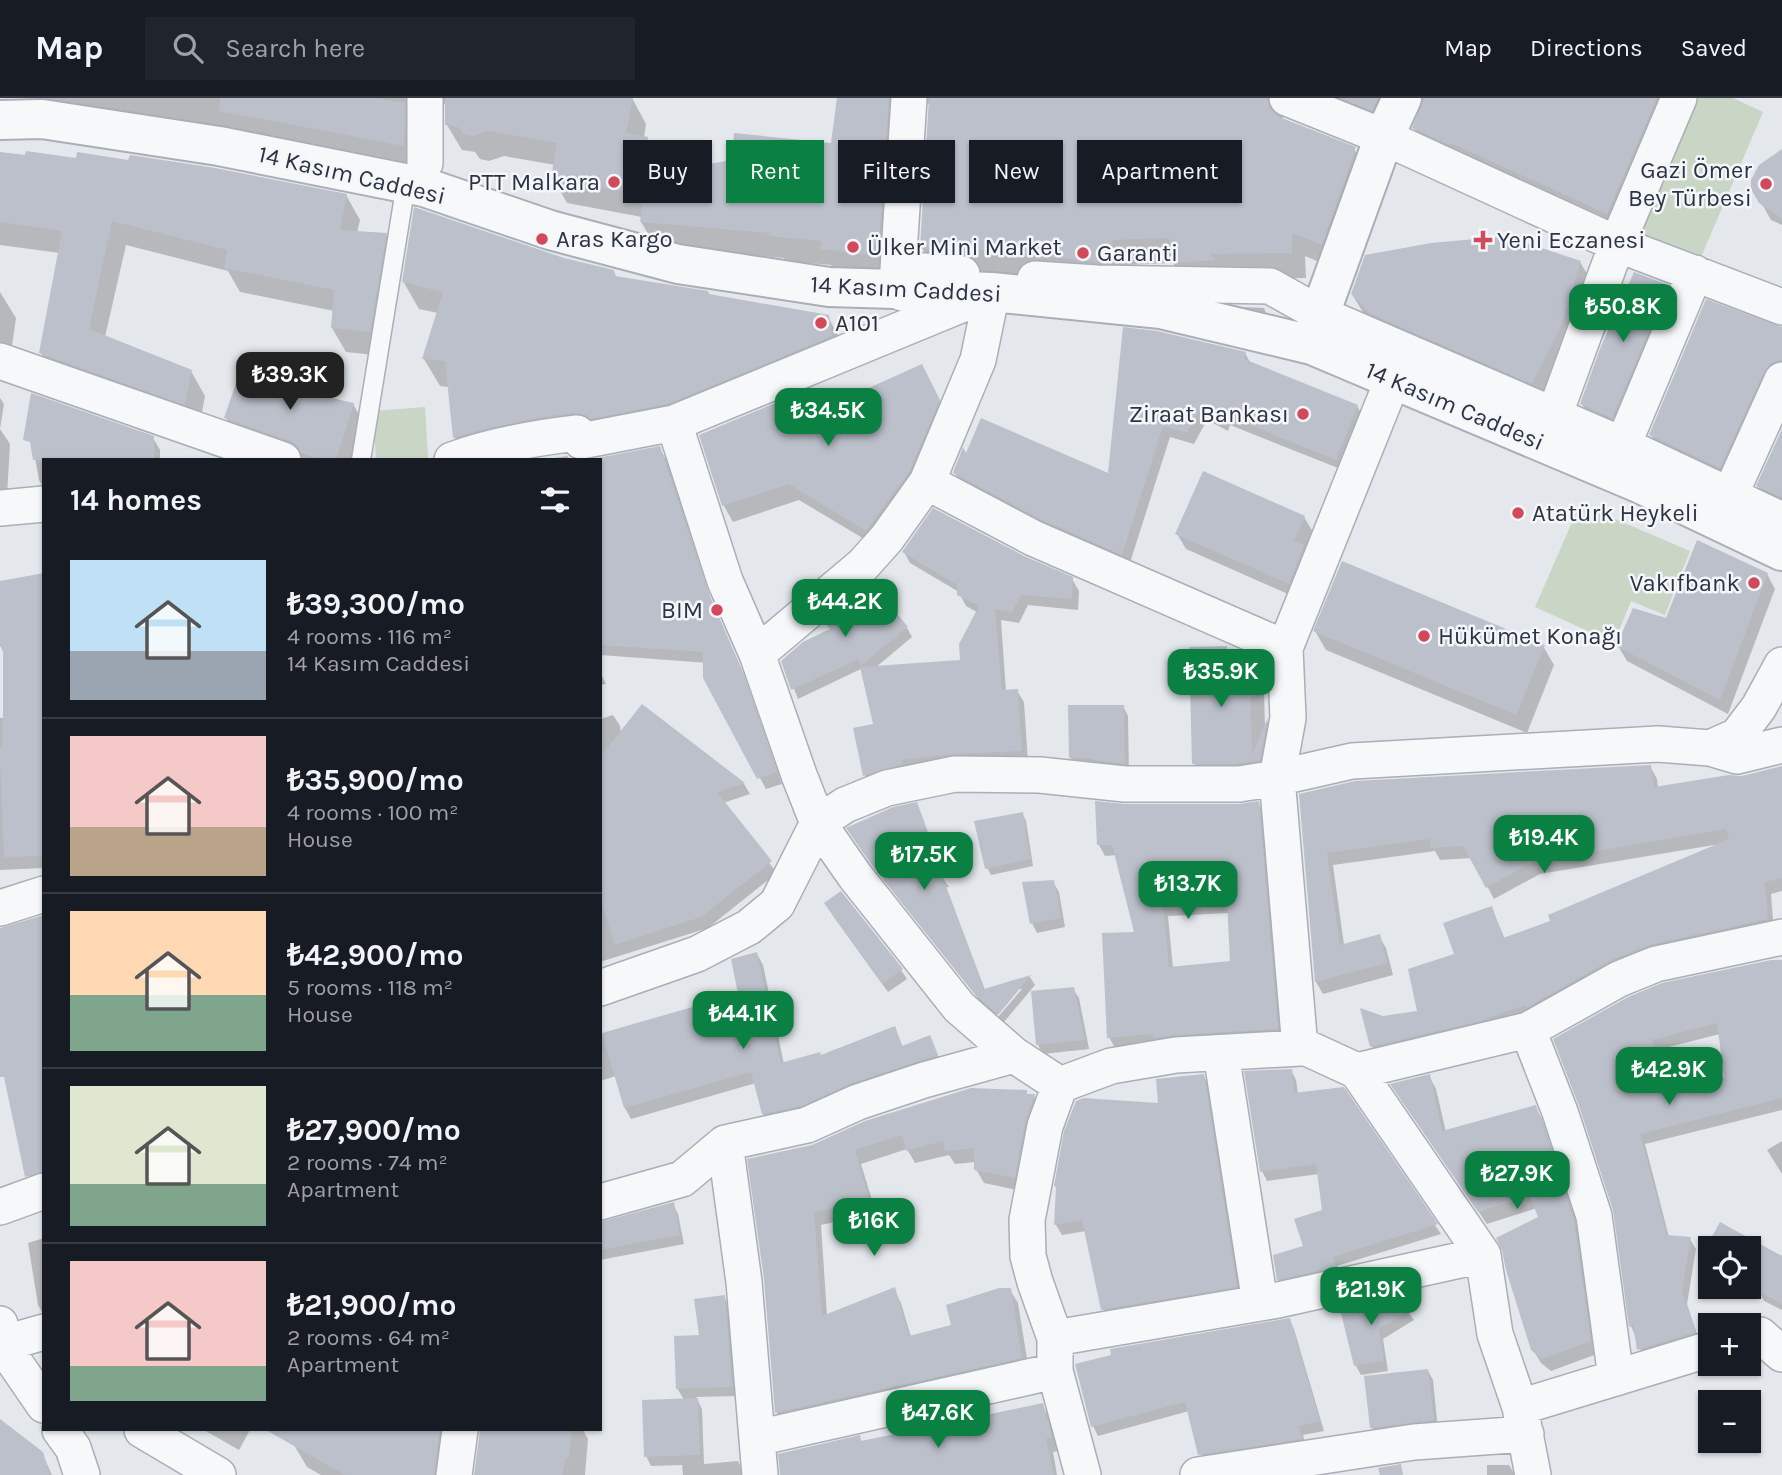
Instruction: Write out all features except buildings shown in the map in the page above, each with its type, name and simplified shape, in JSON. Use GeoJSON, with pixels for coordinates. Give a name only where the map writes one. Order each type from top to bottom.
{"type":"FeatureCollection","features":[{"type":"Feature","properties":{"kind":"street"},"geometry":{"type":"LineString","coordinates":[[0,100],[16,98]]}},
{"type":"Feature","properties":{"kind":"street"},"geometry":{"type":"LineString","coordinates":[[40,98],[416,173],[567,219],[677,245],[900,279]]}},
{"type":"Feature","properties":{"kind":"street"},"geometry":{"type":"LineString","coordinates":[[416,173],[425,98]]}},
{"type":"Feature","properties":{"kind":"street"},"geometry":{"type":"LineString","coordinates":[[907,327],[900,279],[909,98]]}},
{"type":"Feature","properties":{"kind":"street"},"geometry":{"type":"LineString","coordinates":[[1287,98],[1384,137],[1617,244],[1782,307]]}},
{"type":"Feature","properties":{"kind":"street"},"geometry":{"type":"LineString","coordinates":[[1316,329],[1384,137],[1402,98]]}},
{"type":"Feature","properties":{"kind":"street"},"geometry":{"type":"LineString","coordinates":[[1554,416],[1617,244],[1679,98]]}},
{"type":"Feature","properties":{"kind":"street","name":"14 Kasım Caddesi"},"geometry":{"type":"LineString","coordinates":[[0,120],[43,119],[416,173]]}},
{"type":"Feature","properties":{"kind":"street"},"geometry":{"type":"LineString","coordinates":[[1623,445],[1695,273]]}},
{"type":"Feature","properties":{"kind":"street","name":"14 Kasım Caddesi"},"geometry":{"type":"LineString","coordinates":[[900,279],[1316,329],[1554,416],[1623,445],[1782,520]]}},
{"type":"Feature","properties":{"kind":"street","name":"14 Kasım Caddesi"},"geometry":{"type":"LineString","coordinates":[[900,279],[1270,286],[1316,329],[1393,379],[1641,484],[1782,551]]}},
{"type":"Feature","properties":{"kind":"street"},"geometry":{"type":"LineString","coordinates":[[467,458],[496,454],[577,433],[581,441],[674,423],[992,292]]}},
{"type":"Feature","properties":{"kind":"street"},"geometry":{"type":"LineString","coordinates":[[757,654],[863,565],[887,538],[927,482],[978,359],[992,292]]}},
{"type":"Feature","properties":{"kind":"street"},"geometry":{"type":"LineString","coordinates":[[0,362],[277,458]]}},
{"type":"Feature","properties":{"kind":"street"},"geometry":{"type":"LineString","coordinates":[[1300,1048],[1277,778],[1288,718],[1285,648],[1393,379]]}},
{"type":"Feature","properties":{"kind":"street"},"geometry":{"type":"LineString","coordinates":[[1730,495],[1782,380]]}},
{"type":"Feature","properties":{"kind":"street"},"geometry":{"type":"LineString","coordinates":[[674,423],[724,581],[757,654],[818,823],[855,876],[959,1007],[1014,1055],[1060,1085]]}},
{"type":"Feature","properties":{"kind":"street"},"geometry":{"type":"LineString","coordinates":[[927,482],[1033,538],[1285,648]]}},
{"type":"Feature","properties":{"kind":"street"},"geometry":{"type":"LineString","coordinates":[[0,508],[42,504]]}},
{"type":"Feature","properties":{"kind":"street"},"geometry":{"type":"LineString","coordinates":[[1710,748],[1737,736],[1759,707],[1782,665]]}},
{"type":"Feature","properties":{"kind":"street"},"geometry":{"type":"LineString","coordinates":[[602,978],[697,954],[727,940],[766,915],[777,904],[818,823],[845,805],[887,788],[955,774],[1040,775],[1125,784],[1239,783],[1277,778],[1352,761],[1658,744],[1710,748],[1737,756],[1782,745]]}},
{"type":"Feature","properties":{"kind":"street"},"geometry":{"type":"LineString","coordinates":[[0,908],[42,895]]}},
{"type":"Feature","properties":{"kind":"street"},"geometry":{"type":"LineString","coordinates":[[1357,1071],[1528,1030],[1619,979],[1656,964],[1782,937]]}},
{"type":"Feature","properties":{"kind":"street"},"geometry":{"type":"LineString","coordinates":[[1528,1030],[1560,1112],[1594,1216],[1616,1378]]}},
{"type":"Feature","properties":{"kind":"street"},"geometry":{"type":"LineString","coordinates":[[1083,1475],[1055,1354],[1028,1256],[1027,1220],[1045,1126],[1060,1085],[1111,1066],[1176,1055],[1300,1048],[1307,1048],[1357,1071],[1483,1255],[1496,1334],[1523,1420],[1533,1475]]}},
{"type":"Feature","properties":{"kind":"street"},"geometry":{"type":"LineString","coordinates":[[1221,1053],[1260,1303]]}},
{"type":"Feature","properties":{"kind":"street"},"geometry":{"type":"LineString","coordinates":[[602,1201],[682,1179],[725,1143],[807,1125],[858,1102],[1014,1055]]}},
{"type":"Feature","properties":{"kind":"street"},"geometry":{"type":"LineString","coordinates":[[725,1143],[744,1282],[760,1475]]}},
{"type":"Feature","properties":{"kind":"street"},"geometry":{"type":"LineString","coordinates":[[0,1207],[42,1192]]}},
{"type":"Feature","properties":{"kind":"street"},"geometry":{"type":"LineString","coordinates":[[757,1438],[1055,1354],[1260,1303],[1483,1255]]}},
{"type":"Feature","properties":{"kind":"street"},"geometry":{"type":"LineString","coordinates":[[1,1337],[42,1332]]}},
{"type":"Feature","properties":{"kind":"street"},"geometry":{"type":"LineString","coordinates":[[1761,1336],[1781,1351]]}},
{"type":"Feature","properties":{"kind":"street"},"geometry":{"type":"LineString","coordinates":[[1,1337],[42,1368]]}},
{"type":"Feature","properties":{"kind":"street"},"geometry":{"type":"LineString","coordinates":[[1,1337],[42,1402]]}},
{"type":"Feature","properties":{"kind":"street"},"geometry":{"type":"LineString","coordinates":[[1198,1475],[1414,1442],[1523,1420],[1616,1378],[1698,1353]]}},
{"type":"Feature","properties":{"kind":"street"},"geometry":{"type":"LineString","coordinates":[[62,1431],[73,1448],[82,1475]]}},
{"type":"Feature","properties":{"kind":"street"},"geometry":{"type":"LineString","coordinates":[[454,1475],[460,1431]]}},
{"type":"Feature","properties":{"kind":"street"},"geometry":{"type":"LineString","coordinates":[[162,1435],[218,1475]]}},
{"type":"Feature","properties":{"kind":"lane"},"geometry":{"type":"LineString","coordinates":[[361,458],[416,173]]}},
{"type":"Feature","properties":{"kind":"green space"},"geometry":{"type":"Polygon","coordinates":[[[1693,98],[1733,98],[1763,112],[1696,269],[1631,243],[1693,98]]]}},
{"type":"Feature","properties":{"kind":"green space"},"geometry":{"type":"Polygon","coordinates":[[[425,407],[428,458],[376,458],[373,411],[425,407]]]}},
{"type":"Feature","properties":{"kind":"green space"},"geometry":{"type":"Polygon","coordinates":[[[1580,504],[1690,551],[1665,615],[1631,601],[1614,643],[1535,607],[1580,504]]]}},
{"type":"Feature","properties":{"kind":"place","name":"PTT Malkara"},"geometry":{"type":"Point","coordinates":[614,182]}},
{"type":"Feature","properties":{"kind":"place","name":"Gazi Ömer Bey Türbesi"},"geometry":{"type":"Point","coordinates":[1766,184]}},
{"type":"Feature","properties":{"kind":"place","name":"Aras Kargo"},"geometry":{"type":"Point","coordinates":[542,239]}},
{"type":"Feature","properties":{"kind":"place","name":"Yeni Eczanesi"},"geometry":{"type":"Point","coordinates":[1483,240]}},
{"type":"Feature","properties":{"kind":"place","name":"Ülker Mini Market"},"geometry":{"type":"Point","coordinates":[853,247]}},
{"type":"Feature","properties":{"kind":"place","name":"Garanti"},"geometry":{"type":"Point","coordinates":[1083,253]}},
{"type":"Feature","properties":{"kind":"place","name":"A101"},"geometry":{"type":"Point","coordinates":[821,323]}},
{"type":"Feature","properties":{"kind":"place","name":"Ziraat Bankası"},"geometry":{"type":"Point","coordinates":[1303,414]}},
{"type":"Feature","properties":{"kind":"place","name":"Atatürk Heykeli"},"geometry":{"type":"Point","coordinates":[1518,513]}},
{"type":"Feature","properties":{"kind":"place","name":"Vakıfbank"},"geometry":{"type":"Point","coordinates":[1754,583]}},
{"type":"Feature","properties":{"kind":"place","name":"BIM"},"geometry":{"type":"Point","coordinates":[717,610]}},
{"type":"Feature","properties":{"kind":"place","name":"Hükümet Konağı"},"geometry":{"type":"Point","coordinates":[1424,636]}}]}
